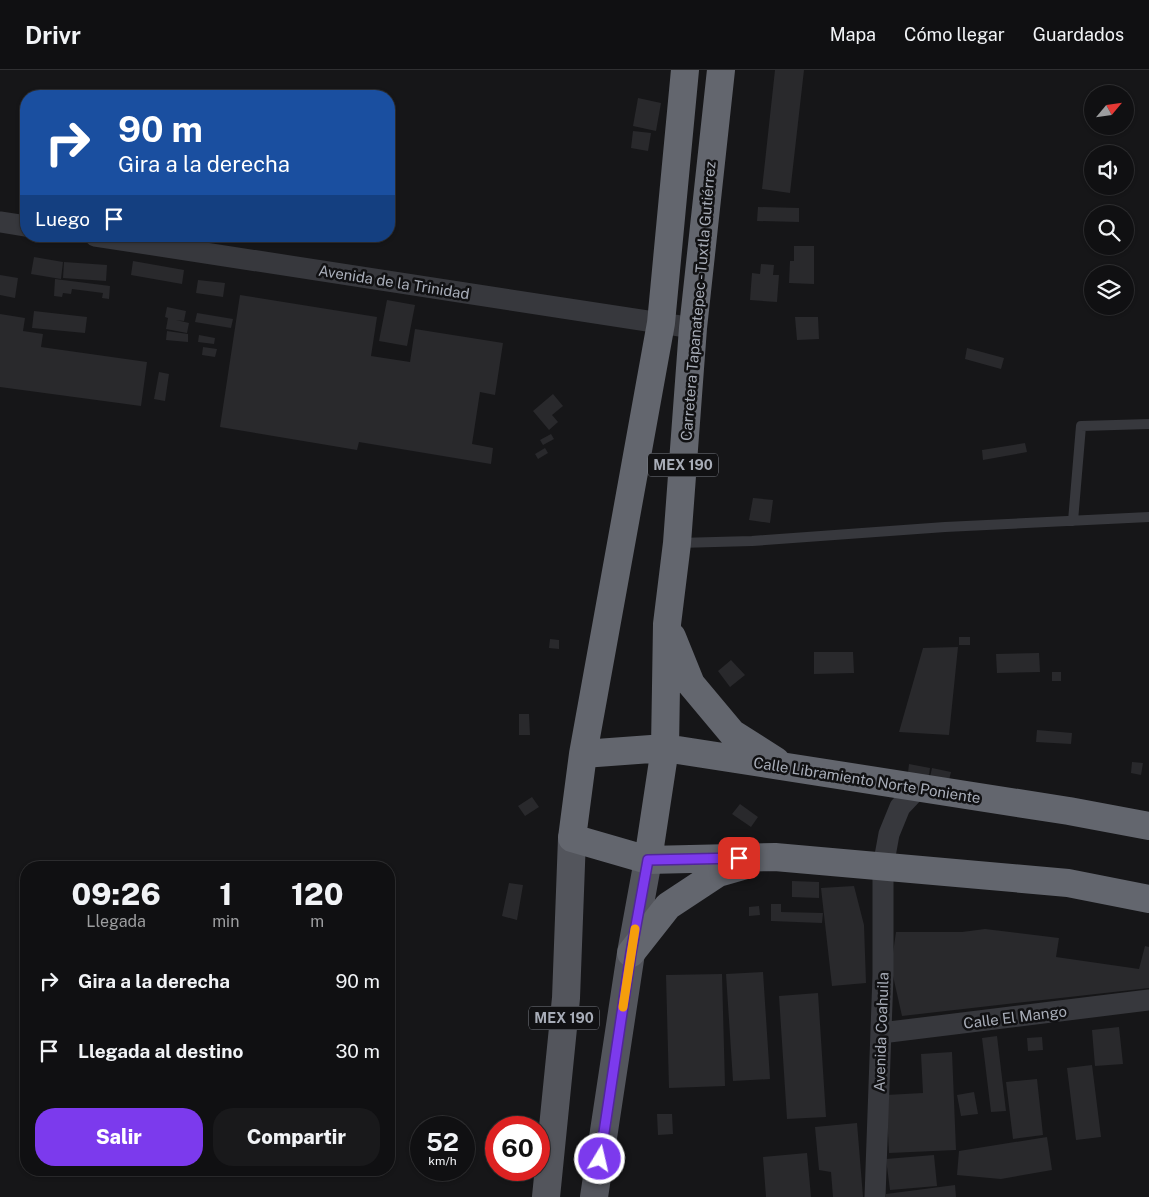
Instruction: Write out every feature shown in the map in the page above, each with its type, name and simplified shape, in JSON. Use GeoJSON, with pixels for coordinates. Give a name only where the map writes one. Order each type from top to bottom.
{"type":"FeatureCollection","features":[{"type":"Feature","properties":{"kind":"highway","name":"MEX 190"},"geometry":{"type":"LineString","coordinates":[[572,838],[583,754],[661,323],[685,70]]}},
{"type":"Feature","properties":{"kind":"highway","name":"Carretera Tapanatepec - Tuxtla Gutiérrez"},"geometry":{"type":"LineString","coordinates":[[648,860],[665,748],[667,624],[676,543],[693,328],[721,70]]}},
{"type":"Feature","properties":{"kind":"highway"},"geometry":{"type":"LineString","coordinates":[[667,624],[691,684],[708,705],[732,733],[786,767]]}},
{"type":"Feature","properties":{"kind":"highway","name":"Calle Libramiento Norte Poniente"},"geometry":{"type":"LineString","coordinates":[[583,754],[665,748],[1069,811],[1149,826]]}},
{"type":"Feature","properties":{"kind":"highway"},"geometry":{"type":"LineString","coordinates":[[572,838],[648,860],[775,858],[1068,883],[1149,900]]}},
{"type":"Feature","properties":{"kind":"highway"},"geometry":{"type":"LineString","coordinates":[[631,953],[668,906],[718,873],[775,858]]}},
{"type":"Feature","properties":{"kind":"main road","name":"MEX 190"},"geometry":{"type":"LineString","coordinates":[[546,1197],[566,998],[572,838]]}},
{"type":"Feature","properties":{"kind":"main road","name":"MEX 190"},"geometry":{"type":"LineString","coordinates":[[594,1197],[631,953],[648,860]]}},
{"type":"Feature","properties":{"kind":"street"},"geometry":{"type":"LineString","coordinates":[[0,222],[20,225]]}},
{"type":"Feature","properties":{"kind":"street","name":"Avenida de la Trinidad"},"geometry":{"type":"LineString","coordinates":[[134,242],[693,328]]}},
{"type":"Feature","properties":{"kind":"street","name":"Avenida Coahuila"},"geometry":{"type":"LineString","coordinates":[[875,1197],[884,975],[883,867],[889,834],[900,807],[918,788]]}},
{"type":"Feature","properties":{"kind":"street","name":"Calle El Mango"},"geometry":{"type":"LineString","coordinates":[[881,1033],[1149,1000]]}},
{"type":"Feature","properties":{"kind":"lane"},"geometry":{"type":"LineString","coordinates":[[1073,521],[1081,426],[1149,424]]}},
{"type":"Feature","properties":{"kind":"lane"},"geometry":{"type":"LineString","coordinates":[[676,543],[752,541],[945,527],[1149,517]]}},
{"type":"Feature","properties":{"kind":"building"},"geometry":{"type":"Polygon","coordinates":[[[775,70],[804,70],[790,193],[762,189],[775,70]]]}},
{"type":"Feature","properties":{"kind":"building"},"geometry":{"type":"Polygon","coordinates":[[[638,98],[661,103],[656,131],[633,126],[638,98]]]}},
{"type":"Feature","properties":{"kind":"building"},"geometry":{"type":"Polygon","coordinates":[[[633,131],[651,133],[648,151],[631,148],[633,131]]]}},
{"type":"Feature","properties":{"kind":"building"},"geometry":{"type":"Polygon","coordinates":[[[758,207],[799,208],[799,222],[757,221],[758,207]]]}},
{"type":"Feature","properties":{"kind":"building"},"geometry":{"type":"Polygon","coordinates":[[[794,246],[814,246],[814,284],[789,283],[790,261],[794,261],[794,246]]]}},
{"type":"Feature","properties":{"kind":"building"},"geometry":{"type":"Polygon","coordinates":[[[34,257],[63,262],[61,279],[31,274],[34,257]]]}},
{"type":"Feature","properties":{"kind":"building"},"geometry":{"type":"Polygon","coordinates":[[[133,261],[184,270],[182,284],[131,275],[133,261]]]}},
{"type":"Feature","properties":{"kind":"building"},"geometry":{"type":"Polygon","coordinates":[[[64,262],[107,265],[106,281],[63,278],[64,262]]]}},
{"type":"Feature","properties":{"kind":"building"},"geometry":{"type":"Polygon","coordinates":[[[761,264],[774,265],[773,275],[779,275],[777,302],[750,300],[752,273],[760,274],[761,264]]]}},
{"type":"Feature","properties":{"kind":"building"},"geometry":{"type":"Polygon","coordinates":[[[0,275],[18,278],[15,298],[0,295],[0,275]]]}},
{"type":"Feature","properties":{"kind":"building"},"geometry":{"type":"Polygon","coordinates":[[[55,279],[110,286],[109,299],[102,298],[103,293],[72,289],[71,294],[63,293],[62,297],[54,296],[55,279]]]}},
{"type":"Feature","properties":{"kind":"building"},"geometry":{"type":"Polygon","coordinates":[[[198,280],[225,283],[223,297],[196,293],[198,280]]]}},
{"type":"Feature","properties":{"kind":"building"},"geometry":{"type":"Polygon","coordinates":[[[240,295],[377,317],[371,356],[410,362],[415,329],[503,343],[495,395],[480,392],[472,444],[493,448],[491,464],[359,442],[357,450],[220,427],[240,295]]]}},
{"type":"Feature","properties":{"kind":"building"},"geometry":{"type":"Polygon","coordinates":[[[387,300],[415,305],[407,346],[379,341],[387,300]]]}},
{"type":"Feature","properties":{"kind":"building"},"geometry":{"type":"Polygon","coordinates":[[[167,307],[186,311],[184,321],[176,320],[189,323],[187,333],[166,329],[168,318],[165,317],[167,307]]]}},
{"type":"Feature","properties":{"kind":"building"},"geometry":{"type":"Polygon","coordinates":[[[34,311],[87,317],[85,333],[32,328],[34,311]]]}},
{"type":"Feature","properties":{"kind":"building"},"geometry":{"type":"Polygon","coordinates":[[[197,313],[233,319],[231,328],[195,322],[197,313]]]}},
{"type":"Feature","properties":{"kind":"building"},"geometry":{"type":"Polygon","coordinates":[[[0,314],[25,318],[23,331],[43,334],[41,347],[147,362],[141,406],[0,387],[0,314]]]}},
{"type":"Feature","properties":{"kind":"building"},"geometry":{"type":"Polygon","coordinates":[[[795,317],[818,317],[819,339],[797,340],[795,317]]]}},
{"type":"Feature","properties":{"kind":"building"},"geometry":{"type":"Polygon","coordinates":[[[167,331],[188,334],[188,342],[166,340],[167,331]]]}},
{"type":"Feature","properties":{"kind":"building"},"geometry":{"type":"Polygon","coordinates":[[[199,335],[215,338],[214,344],[198,342],[199,335]]]}},
{"type":"Feature","properties":{"kind":"building"},"geometry":{"type":"Polygon","coordinates":[[[203,347],[217,349],[215,357],[202,355],[203,347]]]}},
{"type":"Feature","properties":{"kind":"building"},"geometry":{"type":"Polygon","coordinates":[[[967,348],[1004,358],[1001,369],[965,359],[967,348]]]}},
{"type":"Feature","properties":{"kind":"building"},"geometry":{"type":"Polygon","coordinates":[[[159,372],[169,374],[165,401],[154,399],[159,372]]]}},
{"type":"Feature","properties":{"kind":"building"},"geometry":{"type":"Polygon","coordinates":[[[553,394],[563,406],[552,415],[558,422],[549,430],[533,411],[553,394]]]}},
{"type":"Feature","properties":{"kind":"building"},"geometry":{"type":"Polygon","coordinates":[[[551,434],[554,439],[543,445],[540,440],[551,434]]]}},
{"type":"Feature","properties":{"kind":"building"},"geometry":{"type":"Polygon","coordinates":[[[1025,443],[1027,452],[983,460],[982,450],[1025,443]]]}},
{"type":"Feature","properties":{"kind":"building"},"geometry":{"type":"Polygon","coordinates":[[[545,448],[548,453],[538,459],[535,454],[545,448]]]}},
{"type":"Feature","properties":{"kind":"building"},"geometry":{"type":"Polygon","coordinates":[[[753,498],[773,500],[770,523],[749,520],[753,498]]]}},
{"type":"Feature","properties":{"kind":"building"},"geometry":{"type":"Polygon","coordinates":[[[959,637],[970,637],[970,645],[959,645],[959,637]]]}},
{"type":"Feature","properties":{"kind":"building"},"geometry":{"type":"Polygon","coordinates":[[[550,639],[559,640],[559,649],[549,648],[550,639]]]}},
{"type":"Feature","properties":{"kind":"building"},"geometry":{"type":"Polygon","coordinates":[[[958,647],[949,735],[899,732],[923,648],[958,647]]]}},
{"type":"Feature","properties":{"kind":"building"},"geometry":{"type":"Polygon","coordinates":[[[814,652],[853,652],[854,673],[814,674],[814,652]]]}},
{"type":"Feature","properties":{"kind":"building"},"geometry":{"type":"Polygon","coordinates":[[[1039,653],[1040,672],[997,673],[996,654],[1039,653]]]}},
{"type":"Feature","properties":{"kind":"building"},"geometry":{"type":"Polygon","coordinates":[[[731,660],[745,675],[730,687],[718,671],[731,660]]]}},
{"type":"Feature","properties":{"kind":"building"},"geometry":{"type":"Polygon","coordinates":[[[1052,672],[1061,672],[1061,681],[1052,681],[1052,672]]]}},
{"type":"Feature","properties":{"kind":"building"},"geometry":{"type":"Polygon","coordinates":[[[519,714],[529,714],[530,735],[519,735],[519,714]]]}},
{"type":"Feature","properties":{"kind":"building"},"geometry":{"type":"Polygon","coordinates":[[[1037,730],[1072,733],[1071,744],[1036,742],[1037,730]]]}},
{"type":"Feature","properties":{"kind":"building"},"geometry":{"type":"Polygon","coordinates":[[[1132,762],[1143,763],[1141,775],[1131,773],[1132,762]]]}},
{"type":"Feature","properties":{"kind":"building"},"geometry":{"type":"Polygon","coordinates":[[[909,764],[930,768],[929,776],[908,773],[909,764]]]}},
{"type":"Feature","properties":{"kind":"building"},"geometry":{"type":"Polygon","coordinates":[[[932,768],[951,772],[949,780],[930,777],[932,768]]]}},
{"type":"Feature","properties":{"kind":"building"},"geometry":{"type":"Polygon","coordinates":[[[532,797],[539,807],[525,816],[518,806],[532,797]]]}},
{"type":"Feature","properties":{"kind":"building"},"geometry":{"type":"Polygon","coordinates":[[[740,804],[758,817],[751,827],[732,814],[740,804]]]}},
{"type":"Feature","properties":{"kind":"building"},"geometry":{"type":"Polygon","coordinates":[[[792,881],[819,882],[819,898],[792,897],[792,881]]]}},
{"type":"Feature","properties":{"kind":"building"},"geometry":{"type":"Polygon","coordinates":[[[509,883],[523,885],[517,920],[502,916],[509,883]]]}},
{"type":"Feature","properties":{"kind":"building"},"geometry":{"type":"Polygon","coordinates":[[[854,886],[864,925],[866,983],[832,986],[821,888],[854,886]]]}},
{"type":"Feature","properties":{"kind":"building"},"geometry":{"type":"Polygon","coordinates":[[[771,904],[781,904],[781,912],[823,913],[822,923],[771,921],[771,904]]]}},
{"type":"Feature","properties":{"kind":"building"},"geometry":{"type":"Polygon","coordinates":[[[759,906],[760,915],[749,916],[749,907],[759,906]]]}},
{"type":"Feature","properties":{"kind":"building"},"geometry":{"type":"Polygon","coordinates":[[[985,929],[1059,938],[1056,957],[1139,969],[1145,946],[1149,947],[1149,988],[902,1016],[891,967],[896,932],[962,932],[985,929]]]}},
{"type":"Feature","properties":{"kind":"building"},"geometry":{"type":"Polygon","coordinates":[[[763,972],[770,1079],[733,1081],[726,974],[763,972]]]}},
{"type":"Feature","properties":{"kind":"building"},"geometry":{"type":"Polygon","coordinates":[[[722,974],[725,1086],[669,1088],[666,975],[722,974]]]}},
{"type":"Feature","properties":{"kind":"building"},"geometry":{"type":"Polygon","coordinates":[[[818,993],[826,1117],[787,1119],[779,996],[818,993]]]}},
{"type":"Feature","properties":{"kind":"building"},"geometry":{"type":"Polygon","coordinates":[[[1119,1027],[1123,1064],[1095,1066],[1092,1030],[1119,1027]]]}},
{"type":"Feature","properties":{"kind":"building"},"geometry":{"type":"Polygon","coordinates":[[[997,1036],[1006,1111],[991,1112],[982,1038],[997,1036]]]}},
{"type":"Feature","properties":{"kind":"building"},"geometry":{"type":"Polygon","coordinates":[[[1042,1037],[1043,1050],[1028,1051],[1027,1038],[1042,1037]]]}},
{"type":"Feature","properties":{"kind":"building"},"geometry":{"type":"Polygon","coordinates":[[[952,1052],[956,1150],[889,1153],[886,1095],[923,1093],[921,1054],[952,1052]]]}},
{"type":"Feature","properties":{"kind":"building"},"geometry":{"type":"Polygon","coordinates":[[[1092,1065],[1101,1137],[1076,1140],[1067,1068],[1092,1065]]]}},
{"type":"Feature","properties":{"kind":"building"},"geometry":{"type":"Polygon","coordinates":[[[1037,1079],[1043,1135],[1013,1139],[1006,1082],[1037,1079]]]}},
{"type":"Feature","properties":{"kind":"building"},"geometry":{"type":"Polygon","coordinates":[[[974,1092],[978,1114],[961,1116],[957,1095],[974,1092]]]}},
{"type":"Feature","properties":{"kind":"building"},"geometry":{"type":"Polygon","coordinates":[[[657,1114],[672,1114],[673,1134],[658,1135],[657,1114]]]}},
{"type":"Feature","properties":{"kind":"building"},"geometry":{"type":"Polygon","coordinates":[[[857,1123],[863,1197],[833,1197],[831,1172],[819,1170],[815,1127],[857,1123]]]}},
{"type":"Feature","properties":{"kind":"building"},"geometry":{"type":"Polygon","coordinates":[[[1047,1137],[1052,1170],[1001,1179],[957,1175],[959,1151],[1047,1137]]]}},
{"type":"Feature","properties":{"kind":"building"},"geometry":{"type":"Polygon","coordinates":[[[807,1153],[811,1197],[766,1197],[763,1157],[807,1153]]]}},
{"type":"Feature","properties":{"kind":"building"},"geometry":{"type":"Polygon","coordinates":[[[934,1155],[937,1186],[890,1190],[886,1159],[934,1155]]]}},
{"type":"Feature","properties":{"kind":"building"},"geometry":{"type":"Polygon","coordinates":[[[955,1185],[956,1197],[886,1197],[886,1194],[955,1185]]]}},
{"type":"Feature","properties":{"kind":"slow traffic"},"geometry":{"type":"LineString","coordinates":[[623,1007],[635,929]]}},
{"type":"Feature","properties":{"kind":"route"},"geometry":{"type":"LineString","coordinates":[[600,1159],[631,953],[648,860],[739,858]]}}]}
